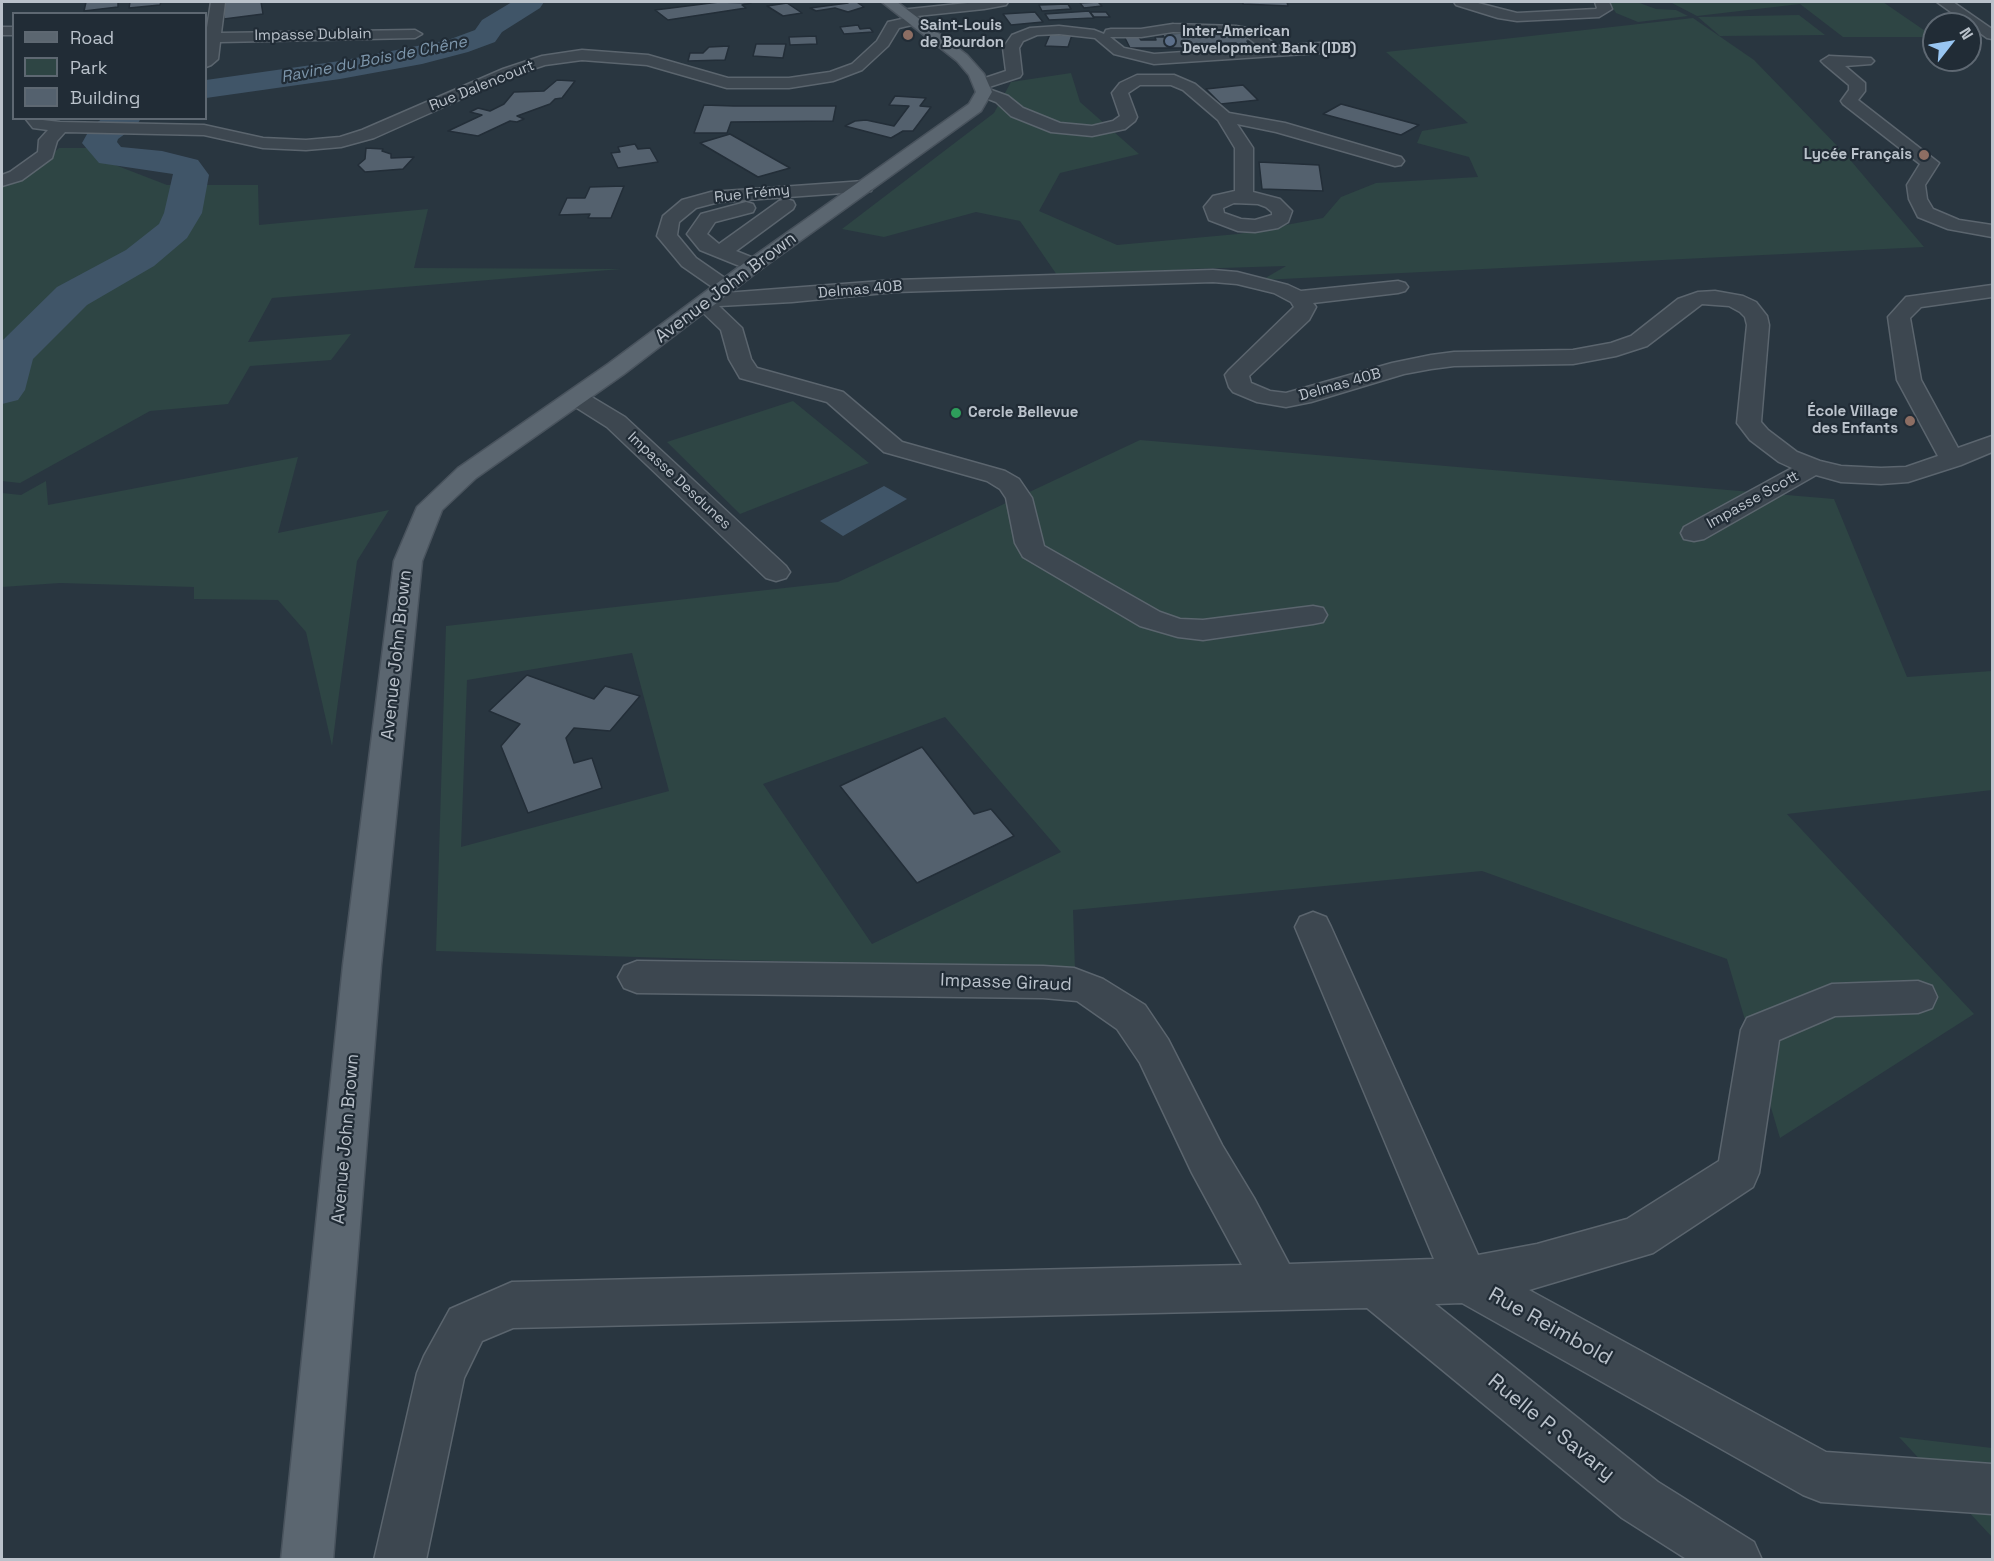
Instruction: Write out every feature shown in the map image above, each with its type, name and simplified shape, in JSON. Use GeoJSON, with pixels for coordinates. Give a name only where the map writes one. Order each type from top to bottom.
{"type":"FeatureCollection","features":[{"type":"Feature","properties":{"kind":"main road"},"geometry":{"type":"LineString","coordinates":[[903,11],[962,58],[983,88]]}},
{"type":"Feature","properties":{"kind":"main road","name":"Avenue John Brown"},"geometry":{"type":"LineString","coordinates":[[307,1560],[362,965],[408,561],[430,507],[467,473],[577,398],[754,265],[975,107],[983,88]]}},
{"type":"Feature","properties":{"kind":"street"},"geometry":{"type":"LineString","coordinates":[[207,61],[210,59],[208,38],[218,2]]}},
{"type":"Feature","properties":{"kind":"street","name":"Rue Dalencourt"},"geometry":{"type":"LineString","coordinates":[[35,120],[39,124],[60,128],[204,130],[263,143],[306,145],[341,142],[368,134],[509,72],[542,62],[582,55],[648,60],[727,82],[789,83],[832,76],[857,67],[883,43],[903,11],[984,6],[1001,2]]}},
{"type":"Feature","properties":{"kind":"street"},"geometry":{"type":"LineString","coordinates":[[1461,2],[1517,17],[1599,14],[1605,9],[1602,2]]}},
{"type":"Feature","properties":{"kind":"street"},"geometry":{"type":"LineString","coordinates":[[1944,2],[1992,35]]}},
{"type":"Feature","properties":{"kind":"street"},"geometry":{"type":"LineString","coordinates":[[1446,6],[1479,23]]}},
{"type":"Feature","properties":{"kind":"street"},"geometry":{"type":"LineString","coordinates":[[983,88],[1014,74],[1011,48],[1017,38],[1035,31],[1059,30],[1102,35],[1141,33],[1173,28],[1236,30],[1252,33],[1275,52]]}},
{"type":"Feature","properties":{"kind":"street","name":"Impasse Dublain"},"geometry":{"type":"LineString","coordinates":[[208,38],[415,34]]}},
{"type":"Feature","properties":{"kind":"street"},"geometry":{"type":"LineString","coordinates":[[1102,35],[1119,51],[1154,58],[1320,48]]}},
{"type":"Feature","properties":{"kind":"street"},"geometry":{"type":"LineString","coordinates":[[1866,61],[1829,61],[1857,83],[1857,91],[1850,101],[1930,163],[1916,185],[1918,199],[1925,213],[1955,225],[1992,231]]}},
{"type":"Feature","properties":{"kind":"street"},"geometry":{"type":"LineString","coordinates":[[983,88],[1002,99],[1017,112],[1057,128],[1092,131],[1119,125],[1129,117],[1120,93],[1126,86],[1137,80],[1174,80],[1190,87],[1224,117],[1244,148],[1244,196]]}},
{"type":"Feature","properties":{"kind":"street"},"geometry":{"type":"LineString","coordinates":[[1224,117],[1279,127],[1395,160]]}},
{"type":"Feature","properties":{"kind":"street"},"geometry":{"type":"LineString","coordinates":[[2,181],[16,176],[46,154],[48,140],[60,128]]}},
{"type":"Feature","properties":{"kind":"street","name":"Rue Frémy"},"geometry":{"type":"LineString","coordinates":[[714,297],[667,236],[670,220],[689,204],[718,196],[864,187]]}},
{"type":"Feature","properties":{"kind":"street"},"geometry":{"type":"LineString","coordinates":[[721,252],[786,205]]}},
{"type":"Feature","properties":{"kind":"street"},"geometry":{"type":"LineString","coordinates":[[754,265],[707,246],[697,234],[708,218],[749,207],[837,206]]}},
{"type":"Feature","properties":{"kind":"street","name":"Delmas 40B"},"geometry":{"type":"LineString","coordinates":[[714,297],[734,300],[895,286],[1214,276],[1237,278],[1266,285],[1298,298],[1305,307],[1301,315],[1237,375],[1241,387],[1265,396],[1286,400],[1400,368],[1431,362],[1454,359],[1573,357],[1594,354],[1639,341],[1698,297],[1715,297],[1735,301],[1748,307],[1756,316],[1758,325],[1749,423],[1788,457],[1812,467],[1841,474],[1881,476],[1908,474],[1952,460],[1992,443]]}},
{"type":"Feature","properties":{"kind":"street"},"geometry":{"type":"LineString","coordinates":[[1298,298],[1398,287]]}},
{"type":"Feature","properties":{"kind":"street"},"geometry":{"type":"LineString","coordinates":[[1952,460],[1909,380],[1899,316],[1914,302],[1992,291]]}},
{"type":"Feature","properties":{"kind":"street"},"geometry":{"type":"LineString","coordinates":[[714,297],[731,328],[740,359],[748,373],[835,397],[893,447],[996,476],[1010,484],[1019,498],[1029,543],[1033,551],[1150,619],[1178,628],[1203,630],[1313,615]]}},
{"type":"Feature","properties":{"kind":"street","name":"Impasse Desdunes"},"geometry":{"type":"LineString","coordinates":[[577,398],[616,422],[776,572]]}},
{"type":"Feature","properties":{"kind":"street","name":"Impasse Scott"},"geometry":{"type":"LineString","coordinates":[[1694,532],[1812,467]]}},
{"type":"Feature","properties":{"kind":"street"},"geometry":{"type":"LineString","coordinates":[[1313,927],[1466,1280]]}},
{"type":"Feature","properties":{"kind":"street","name":"Impasse Giraud"},"geometry":{"type":"LineString","coordinates":[[637,977],[1043,982],[1074,984],[1090,990],[1131,1017],[1154,1051],[1207,1159],[1239,1213],[1276,1287]]}},
{"type":"Feature","properties":{"kind":"street"},"geometry":{"type":"LineString","coordinates":[[400,1560],[441,1373],[466,1325],[512,1305],[1375,1285],[1466,1280],[1538,1266],[1637,1238],[1738,1173],[1761,1030],[1832,1000],[1918,997]]}},
{"type":"Feature","properties":{"kind":"street","name":"Rue Reimbold"},"geometry":{"type":"LineString","coordinates":[[1466,1280],[1821,1478],[1992,1489]]}},
{"type":"Feature","properties":{"kind":"street","name":"Ruelle P. Savary"},"geometry":{"type":"LineString","coordinates":[[1375,1285],[1640,1500],[1736,1560]]}},
{"type":"Feature","properties":{"kind":"green space"},"geometry":{"type":"Polygon","coordinates":[[[1609,2],[1637,2],[1656,9],[1676,10],[1688,16],[1638,22],[1616,13],[1609,2]]]}},
{"type":"Feature","properties":{"kind":"green space"},"geometry":{"type":"Polygon","coordinates":[[[1670,2],[1883,2],[1922,29],[1922,37],[1843,37],[1800,4],[1697,16],[1670,2]]]}},
{"type":"Feature","properties":{"kind":"green space"},"geometry":{"type":"Polygon","coordinates":[[[1799,15],[1825,35],[1720,36],[1698,17],[1799,15]]]}},
{"type":"Feature","properties":{"kind":"green space"},"geometry":{"type":"Polygon","coordinates":[[[1693,18],[1754,60],[1846,155],[1924,247],[1262,280],[1286,266],[1189,269],[1059,278],[1020,221],[976,212],[884,237],[842,229],[994,113],[1011,82],[1071,73],[1080,102],[1139,154],[1060,173],[1039,211],[1117,245],[1238,234],[1323,218],[1341,197],[1376,183],[1478,177],[1469,157],[1417,143],[1422,131],[1468,123],[1386,52],[1693,18]]]}},
{"type":"Feature","properties":{"kind":"green space"},"geometry":{"type":"Polygon","coordinates":[[[59,148],[89,148],[97,158],[167,185],[258,185],[259,225],[428,209],[414,268],[621,269],[272,298],[248,342],[351,334],[331,360],[250,366],[228,404],[150,411],[20,483],[2,481],[2,184],[27,177],[59,148]]]}},
{"type":"Feature","properties":{"kind":"green space"},"geometry":{"type":"Polygon","coordinates":[[[793,401],[869,463],[740,514],[667,442],[793,401]]]}},
{"type":"Feature","properties":{"kind":"green space"},"geometry":{"type":"Polygon","coordinates":[[[1140,440],[1834,499],[1907,677],[1992,671],[1992,790],[1787,814],[1974,1014],[1780,1138],[1727,959],[1482,871],[1073,910],[1075,970],[436,951],[446,626],[838,582],[1140,440]],[[632,653],[467,680],[461,847],[669,791],[632,653]],[[945,717],[763,784],[872,944],[1061,852],[945,717]]]}},
{"type":"Feature","properties":{"kind":"green space"},"geometry":{"type":"Polygon","coordinates":[[[298,457],[278,533],[389,510],[357,561],[332,746],[306,632],[278,600],[194,599],[194,587],[60,583],[2,587],[2,493],[21,495],[46,481],[48,505],[298,457]]]}},
{"type":"Feature","properties":{"kind":"green space"},"geometry":{"type":"Polygon","coordinates":[[[1899,1437],[1992,1448],[1992,1537],[1899,1437]]]}},
{"type":"Feature","properties":{"kind":"water"},"geometry":{"type":"Polygon","coordinates":[[[884,486],[907,499],[843,536],[820,521],[884,486]]]}},
{"type":"Feature","properties":{"kind":"building"},"geometry":{"type":"Polygon","coordinates":[[[86,2],[118,2],[118,7],[84,11],[86,2]]]}},
{"type":"Feature","properties":{"kind":"building"},"geometry":{"type":"Polygon","coordinates":[[[130,2],[161,2],[160,5],[129,8],[130,2]]]}},
{"type":"Feature","properties":{"kind":"building"},"geometry":{"type":"Polygon","coordinates":[[[222,2],[261,2],[263,14],[224,19],[222,2]]]}},
{"type":"Feature","properties":{"kind":"building"},"geometry":{"type":"Polygon","coordinates":[[[719,2],[751,3],[742,5],[746,8],[668,20],[655,10],[719,2]]]}},
{"type":"Feature","properties":{"kind":"building"},"geometry":{"type":"Polygon","coordinates":[[[845,2],[864,2],[858,3],[864,7],[848,12],[835,8],[816,11],[810,8],[848,3],[845,2]]]}},
{"type":"Feature","properties":{"kind":"building"},"geometry":{"type":"Polygon","coordinates":[[[1098,2],[1102,6],[1084,8],[1080,3],[1098,2]]]}},
{"type":"Feature","properties":{"kind":"building"},"geometry":{"type":"Polygon","coordinates":[[[1243,2],[1287,2],[1288,6],[1243,4],[1243,2]]]}},
{"type":"Feature","properties":{"kind":"building"},"geometry":{"type":"Polygon","coordinates":[[[787,3],[802,13],[783,16],[767,6],[787,3]]]}},
{"type":"Feature","properties":{"kind":"building"},"geometry":{"type":"Polygon","coordinates":[[[1068,4],[1071,9],[1042,11],[1039,5],[1068,4]]]}},
{"type":"Feature","properties":{"kind":"building"},"geometry":{"type":"Polygon","coordinates":[[[1089,11],[1094,18],[1049,20],[1045,14],[1089,11]]]}},
{"type":"Feature","properties":{"kind":"building"},"geometry":{"type":"Polygon","coordinates":[[[1035,12],[1043,22],[1011,25],[1003,14],[1035,12]]]}},
{"type":"Feature","properties":{"kind":"building"},"geometry":{"type":"Polygon","coordinates":[[[1090,12],[1106,12],[1110,17],[1094,17],[1090,12]]]}},
{"type":"Feature","properties":{"kind":"building"},"geometry":{"type":"Polygon","coordinates":[[[858,25],[860,29],[870,28],[873,32],[844,34],[840,27],[858,25]]]}},
{"type":"Feature","properties":{"kind":"building"},"geometry":{"type":"Polygon","coordinates":[[[1185,33],[1188,37],[1206,37],[1203,34],[1240,33],[1251,41],[1247,41],[1250,46],[1239,46],[1236,43],[1199,44],[1202,48],[1130,48],[1124,36],[1138,36],[1141,40],[1156,40],[1155,37],[1164,37],[1162,34],[1185,33]]]}},
{"type":"Feature","properties":{"kind":"building"},"geometry":{"type":"Polygon","coordinates":[[[1050,34],[1072,35],[1068,47],[1045,46],[1050,34]]]}},
{"type":"Feature","properties":{"kind":"building"},"geometry":{"type":"Polygon","coordinates":[[[816,36],[817,44],[790,45],[789,37],[816,36]]]}},
{"type":"Feature","properties":{"kind":"building"},"geometry":{"type":"Polygon","coordinates":[[[756,44],[786,44],[783,58],[753,56],[756,44]]]}},
{"type":"Feature","properties":{"kind":"building"},"geometry":{"type":"Polygon","coordinates":[[[729,46],[725,60],[688,61],[690,53],[703,53],[709,47],[729,46]]]}},
{"type":"Feature","properties":{"kind":"building"},"geometry":{"type":"Polygon","coordinates":[[[557,80],[575,81],[562,98],[517,116],[524,119],[517,122],[510,121],[478,136],[448,131],[482,115],[470,112],[478,108],[490,111],[504,104],[514,92],[544,91],[557,80]]]}},
{"type":"Feature","properties":{"kind":"building"},"geometry":{"type":"Polygon","coordinates":[[[1243,85],[1258,100],[1221,104],[1206,89],[1243,85]]]}},
{"type":"Feature","properties":{"kind":"building"},"geometry":{"type":"Polygon","coordinates":[[[895,96],[926,98],[920,106],[931,107],[913,131],[903,131],[891,138],[845,126],[855,121],[866,120],[894,126],[909,106],[889,105],[895,96]]]}},
{"type":"Feature","properties":{"kind":"building"},"geometry":{"type":"Polygon","coordinates":[[[1341,104],[1419,125],[1401,135],[1323,114],[1341,104]]]}},
{"type":"Feature","properties":{"kind":"building"},"geometry":{"type":"Polygon","coordinates":[[[704,105],[836,106],[833,121],[731,122],[727,133],[694,133],[704,105]]]}},
{"type":"Feature","properties":{"kind":"building"},"geometry":{"type":"Polygon","coordinates":[[[730,134],[790,168],[758,177],[700,143],[730,134]]]}},
{"type":"Feature","properties":{"kind":"building"},"geometry":{"type":"Polygon","coordinates":[[[635,144],[638,149],[650,148],[658,162],[618,168],[611,153],[620,152],[618,147],[635,144]]]}},
{"type":"Feature","properties":{"kind":"building"},"geometry":{"type":"Polygon","coordinates":[[[366,148],[383,149],[382,151],[391,154],[391,158],[414,157],[403,169],[365,172],[358,165],[365,159],[366,148]]]}},
{"type":"Feature","properties":{"kind":"building"},"geometry":{"type":"Polygon","coordinates":[[[1259,162],[1319,165],[1323,191],[1262,189],[1259,162]]]}},
{"type":"Feature","properties":{"kind":"building"},"geometry":{"type":"Polygon","coordinates":[[[624,186],[611,218],[588,218],[590,214],[559,215],[567,198],[585,198],[590,187],[624,186]]]}},
{"type":"Feature","properties":{"kind":"building"},"geometry":{"type":"Polygon","coordinates":[[[527,675],[594,699],[605,686],[640,696],[610,731],[574,728],[566,738],[574,763],[592,758],[602,788],[528,813],[501,746],[520,724],[489,711],[527,675]]]}},
{"type":"Feature","properties":{"kind":"building"},"geometry":{"type":"Polygon","coordinates":[[[922,747],[974,814],[991,809],[1014,836],[917,883],[840,786],[922,747]]]}},
{"type":"Feature","properties":{"kind":"waterway","name":"Ravine du Bois de Chêne"},"geometry":{"type":"LineString","coordinates":[[207,89],[340,70],[458,46],[485,36],[492,26],[530,2]]}},
{"type":"Feature","properties":{"kind":"waterway","name":"Ravine du Bois de Chêne"},"geometry":{"type":"LineString","coordinates":[[2,390],[12,355],[72,296],[140,258],[174,230],[183,213],[191,175],[186,167],[162,161],[111,156],[99,143],[103,134],[122,120]]}},
{"type":"Feature","properties":{"kind":"place","name":"Saint-Louis de Bourdon"},"geometry":{"type":"Point","coordinates":[908,35]}},
{"type":"Feature","properties":{"kind":"place","name":"Inter-American Development Bank (IDB)"},"geometry":{"type":"Point","coordinates":[1170,41]}},
{"type":"Feature","properties":{"kind":"place","name":"Lycée Français"},"geometry":{"type":"Point","coordinates":[1924,155]}},
{"type":"Feature","properties":{"kind":"place","name":"Cercle Bellevue"},"geometry":{"type":"Point","coordinates":[956,413]}},
{"type":"Feature","properties":{"kind":"place","name":"École Village des Enfants"},"geometry":{"type":"Point","coordinates":[1910,421]}}]}
